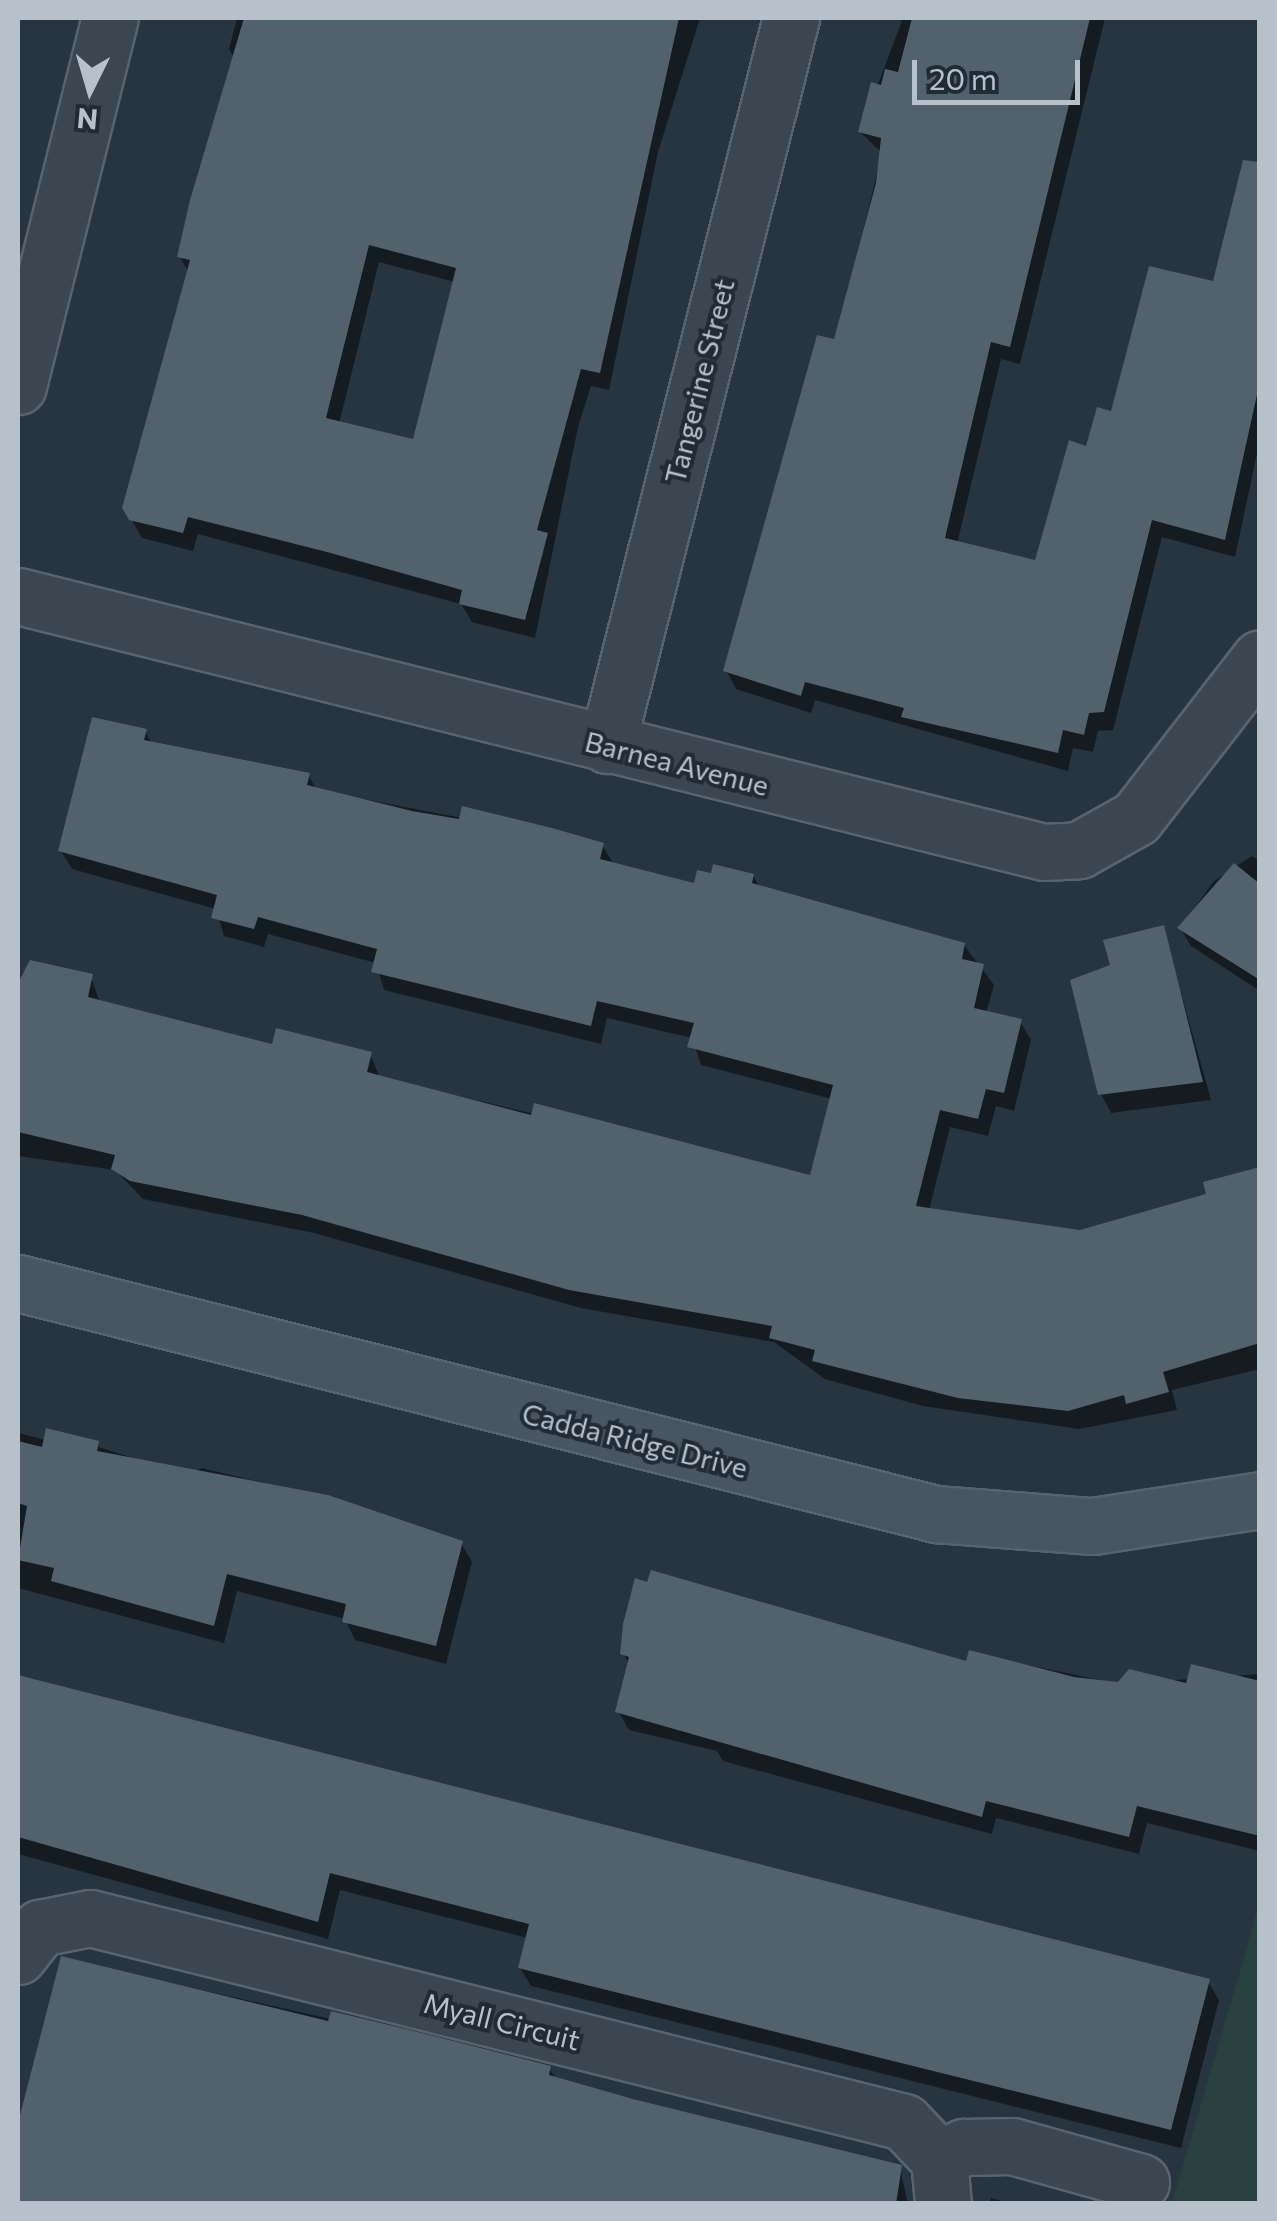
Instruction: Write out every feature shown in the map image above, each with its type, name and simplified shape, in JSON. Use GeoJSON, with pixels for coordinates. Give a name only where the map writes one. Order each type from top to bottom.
{"type":"FeatureCollection","features":[{"type":"Feature","properties":{"kind":"street"},"geometry":{"type":"LineString","coordinates":[[18,386],[110,18]]}},
{"type":"Feature","properties":{"kind":"street","name":"Tangerine Street"},"geometry":{"type":"LineString","coordinates":[[607,745],[791,18]]}},
{"type":"Feature","properties":{"kind":"street","name":"Barnea Avenue"},"geometry":{"type":"LineString","coordinates":[[18,596],[995,845],[1079,850],[1136,818],[1260,658]]}},
{"type":"Feature","properties":{"kind":"street","name":"Cadda Ridge Drive"},"geometry":{"type":"LineString","coordinates":[[18,1283],[936,1514],[1094,1526],[1260,1500]]}},
{"type":"Feature","properties":{"kind":"street","name":"Myall Circuit"},"geometry":{"type":"LineString","coordinates":[[22,1939],[59,1919],[106,1921],[904,2122],[941,2181]]}},
{"type":"Feature","properties":{"kind":"street"},"geometry":{"type":"LineString","coordinates":[[941,2181],[964,2147],[1012,2146],[1141,2182]]}},
{"type":"Feature","properties":{"kind":"green space"},"geometry":{"type":"Polygon","coordinates":[[[1259,1903],[1259,2203],[1172,2203],[1246,1951],[1259,1903]]]}},
{"type":"Feature","properties":{"kind":"building"},"geometry":{"type":"Polygon","coordinates":[[[244,18],[679,18],[600,373],[581,369],[537,530],[548,533],[525,620],[459,604],[462,590],[327,552],[188,517],[183,533],[129,520],[122,508],[190,260],[177,257],[244,18]],[[369,245],[326,418],[413,439],[456,268],[369,245]]]}},
{"type":"Feature","properties":{"kind":"building"},"geometry":{"type":"Polygon","coordinates":[[[912,18],[1090,18],[1010,347],[991,342],[945,538],[1035,560],[1069,440],[1086,446],[1097,407],[1111,411],[1149,266],[1213,281],[1243,160],[1260,162],[1260,381],[1225,540],[1152,520],[1104,712],[1089,713],[1084,735],[1063,730],[1058,753],[901,717],[904,708],[805,682],[801,696],[723,671],[817,335],[834,339],[876,183],[881,138],[858,132],[871,82],[881,85],[885,69],[898,72],[912,18]]]}},
{"type":"Feature","properties":{"kind":"building"},"geometry":{"type":"Polygon","coordinates":[[[92,717],[147,729],[144,740],[310,773],[307,785],[412,811],[459,819],[462,806],[552,828],[604,843],[600,859],[694,883],[697,870],[711,873],[713,864],[754,874],[752,883],[965,943],[962,959],[984,964],[974,1008],[1022,1019],[1004,1093],[986,1089],[978,1119],[940,1110],[916,1206],[1080,1230],[1206,1194],[1203,1182],[1260,1167],[1260,1343],[1163,1372],[1169,1392],[1126,1404],[1124,1395],[1068,1411],[958,1398],[812,1361],[815,1350],[769,1338],[772,1326],[569,1290],[302,1215],[130,1181],[111,1169],[115,1155],[18,1132],[18,983],[30,960],[93,974],[88,997],[272,1044],[276,1028],[372,1052],[367,1072],[531,1115],[534,1103],[810,1175],[833,1085],[687,1047],[694,1023],[597,1001],[591,1026],[371,972],[377,949],[258,917],[254,929],[211,918],[217,895],[58,851],[92,717]]]}},
{"type":"Feature","properties":{"kind":"building"},"geometry":{"type":"Polygon","coordinates":[[[1234,863],[1260,884],[1260,980],[1177,928],[1234,863]]]}},
{"type":"Feature","properties":{"kind":"building"},"geometry":{"type":"Polygon","coordinates":[[[1164,925],[1203,1082],[1098,1095],[1070,980],[1110,965],[1103,940],[1164,925]]]}},
{"type":"Feature","properties":{"kind":"building"},"geometry":{"type":"Polygon","coordinates":[[[46,1428],[99,1441],[97,1451],[328,1495],[463,1541],[436,1646],[342,1622],[346,1604],[227,1574],[214,1626],[51,1581],[54,1568],[18,1560],[27,1506],[18,1503],[18,1441],[42,1447],[46,1428]]]}},
{"type":"Feature","properties":{"kind":"building"},"geometry":{"type":"Polygon","coordinates":[[[651,1570],[966,1661],[969,1650],[1074,1677],[1118,1682],[1129,1669],[1186,1683],[1191,1664],[1260,1681],[1260,1836],[1137,1806],[1129,1837],[986,1801],[982,1817],[615,1712],[629,1657],[620,1654],[623,1624],[635,1578],[647,1582],[651,1570]]]}},
{"type":"Feature","properties":{"kind":"building"},"geometry":{"type":"Polygon","coordinates":[[[18,1675],[1210,1979],[1171,2130],[518,1968],[529,1924],[330,1873],[318,1922],[18,1837],[18,1675]]]}},
{"type":"Feature","properties":{"kind":"building"},"geometry":{"type":"Polygon","coordinates":[[[61,1956],[328,2021],[331,2011],[418,2032],[551,2066],[549,2075],[633,2099],[902,2165],[896,2204],[18,2204],[18,2123],[61,1956]]]}}]}
